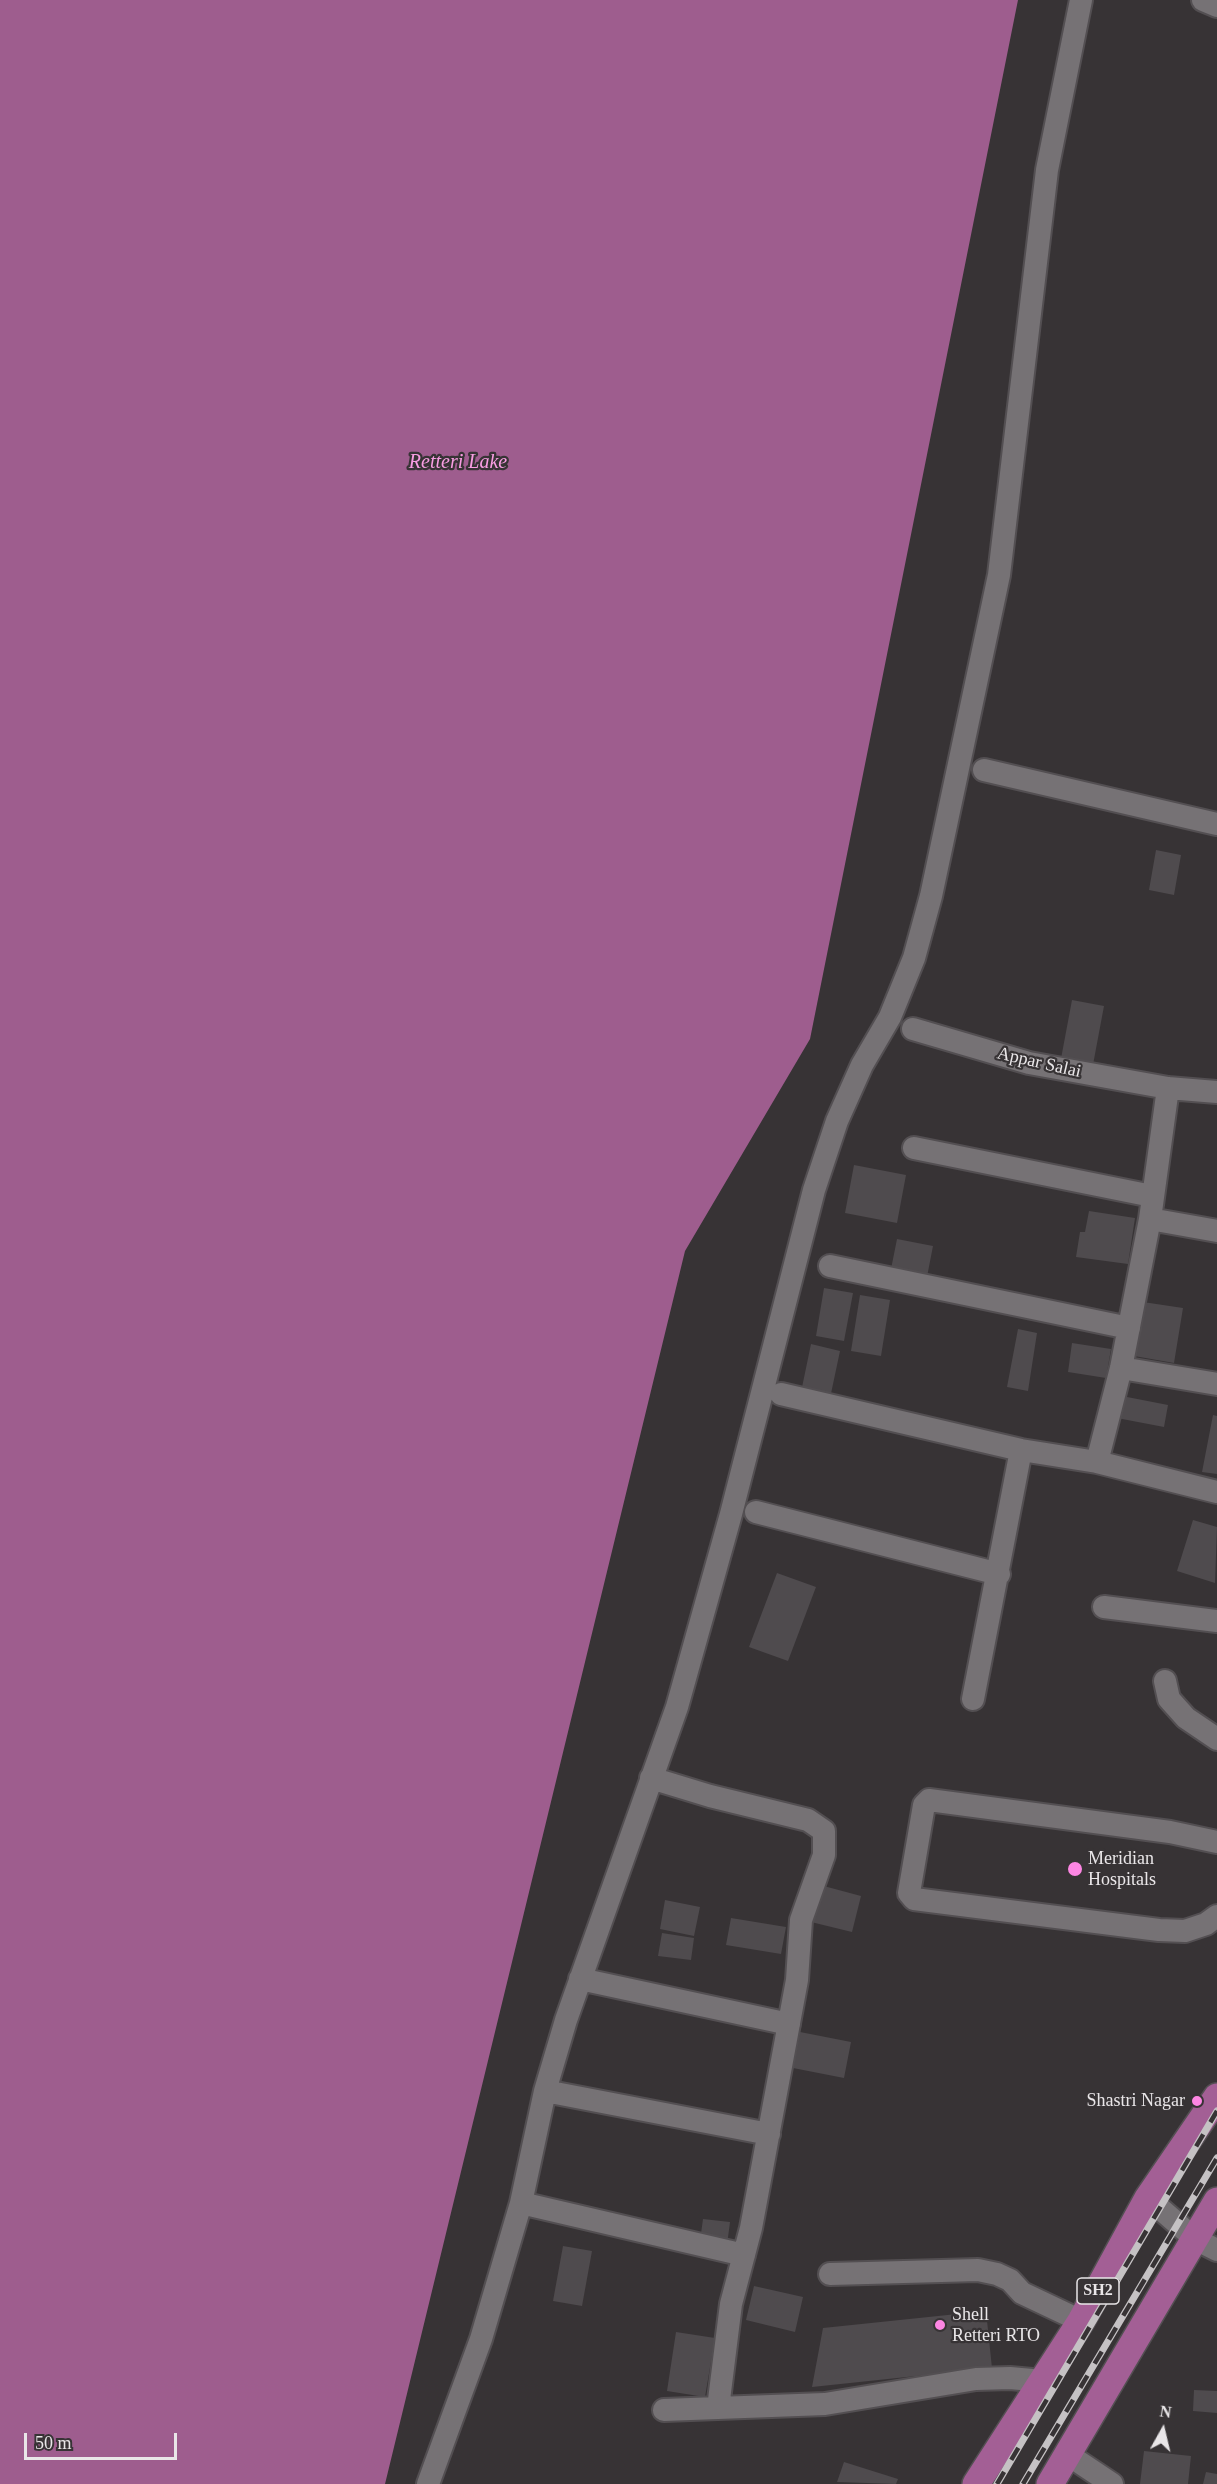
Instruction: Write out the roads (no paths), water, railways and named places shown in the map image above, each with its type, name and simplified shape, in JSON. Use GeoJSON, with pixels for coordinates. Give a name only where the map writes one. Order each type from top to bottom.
{"type":"FeatureCollection","features":[{"type":"Feature","properties":{"kind":"main road","name":"SH2"},"geometry":{"type":"LineString","coordinates":[[976,2484],[1081,2321],[1148,2198],[1217,2097]]}},
{"type":"Feature","properties":{"kind":"main road"},"geometry":{"type":"LineString","coordinates":[[1050,2484],[1067,2454],[1206,2244],[1217,2201]]}},
{"type":"Feature","properties":{"kind":"street"},"geometry":{"type":"LineString","coordinates":[[428,2484],[481,2339],[521,2203],[545,2091],[580,1979],[677,1707],[731,1514],[814,1190],[837,1121],[862,1065],[890,1017],[914,958],[932,896],[999,575],[1047,170],[1081,0]]}},
{"type":"Feature","properties":{"kind":"street"},"geometry":{"type":"LineString","coordinates":[[1203,0],[1217,6]]}},
{"type":"Feature","properties":{"kind":"street"},"geometry":{"type":"LineString","coordinates":[[984,770],[1217,824]]}},
{"type":"Feature","properties":{"kind":"street","name":"Appar Salai"},"geometry":{"type":"LineString","coordinates":[[913,1029],[1029,1063],[1168,1088],[1217,1092]]}},
{"type":"Feature","properties":{"kind":"street"},"geometry":{"type":"LineString","coordinates":[[1097,1462],[1121,1368],[1150,1219],[1168,1088]]}},
{"type":"Feature","properties":{"kind":"street"},"geometry":{"type":"LineString","coordinates":[[914,1148],[1152,1196]]}},
{"type":"Feature","properties":{"kind":"street"},"geometry":{"type":"LineString","coordinates":[[1150,1219],[1217,1231]]}},
{"type":"Feature","properties":{"kind":"street"},"geometry":{"type":"LineString","coordinates":[[830,1266],[1129,1328]]}},
{"type":"Feature","properties":{"kind":"street"},"geometry":{"type":"LineString","coordinates":[[1121,1368],[1217,1384]]}},
{"type":"Feature","properties":{"kind":"street"},"geometry":{"type":"LineString","coordinates":[[781,1394],[1021,1450],[1097,1462],[1217,1492]]}},
{"type":"Feature","properties":{"kind":"street"},"geometry":{"type":"LineString","coordinates":[[973,1699],[999,1574],[1021,1450]]}},
{"type":"Feature","properties":{"kind":"street"},"geometry":{"type":"LineString","coordinates":[[756,1512],[999,1574]]}},
{"type":"Feature","properties":{"kind":"street"},"geometry":{"type":"LineString","coordinates":[[1104,1607],[1217,1621]]}},
{"type":"Feature","properties":{"kind":"street"},"geometry":{"type":"LineString","coordinates":[[1165,1681],[1169,1699],[1186,1718],[1217,1739]]}},
{"type":"Feature","properties":{"kind":"street"},"geometry":{"type":"LineString","coordinates":[[651,1778],[710,1796],[808,1820],[824,1831],[824,1855],[801,1920],[797,1980],[769,2134],[731,2304],[718,2408]]}},
{"type":"Feature","properties":{"kind":"street"},"geometry":{"type":"LineString","coordinates":[[1217,1842],[1170,1832],[929,1800],[924,1805],[909,1880],[909,1893],[914,1899],[1159,1930],[1185,1931],[1206,1924],[1217,1916]]}},
{"type":"Feature","properties":{"kind":"street"},"geometry":{"type":"LineString","coordinates":[[580,1979],[789,2024]]}},
{"type":"Feature","properties":{"kind":"street"},"geometry":{"type":"LineString","coordinates":[[545,2091],[769,2134]]}},
{"type":"Feature","properties":{"kind":"street"},"geometry":{"type":"LineString","coordinates":[[1148,2198],[1206,2244]]}},
{"type":"Feature","properties":{"kind":"street"},"geometry":{"type":"LineString","coordinates":[[521,2203],[744,2254]]}},
{"type":"Feature","properties":{"kind":"street"},"geometry":{"type":"LineString","coordinates":[[830,2274],[978,2270],[997,2274],[1010,2280],[1022,2293],[1081,2321]]}},
{"type":"Feature","properties":{"kind":"street"},"geometry":{"type":"LineString","coordinates":[[664,2410],[825,2404],[976,2379],[1010,2378],[1043,2381]]}},
{"type":"Feature","properties":{"kind":"street"},"geometry":{"type":"LineString","coordinates":[[1067,2454],[1112,2484]]}},
{"type":"Feature","properties":{"kind":"water","name":"Retteri Lake"},"geometry":{"type":"Polygon","coordinates":[[[0,0],[1018,0],[810,1039],[685,1251],[385,2484],[0,2484],[0,0]]]}},
{"type":"Feature","properties":{"kind":"railway"},"geometry":{"type":"LineString","coordinates":[[997,2484],[1217,2111]]}},
{"type":"Feature","properties":{"kind":"railway"},"geometry":{"type":"LineString","coordinates":[[1023,2484],[1217,2158]]}},
{"type":"Feature","properties":{"kind":"place","name":"Meridian Hospitals"},"geometry":{"type":"Point","coordinates":[1075,1869]}},
{"type":"Feature","properties":{"kind":"place","name":"Shastri Nagar"},"geometry":{"type":"Point","coordinates":[1197,2101]}},
{"type":"Feature","properties":{"kind":"place","name":"Shell Retteri RTO"},"geometry":{"type":"Point","coordinates":[940,2325]}}]}
